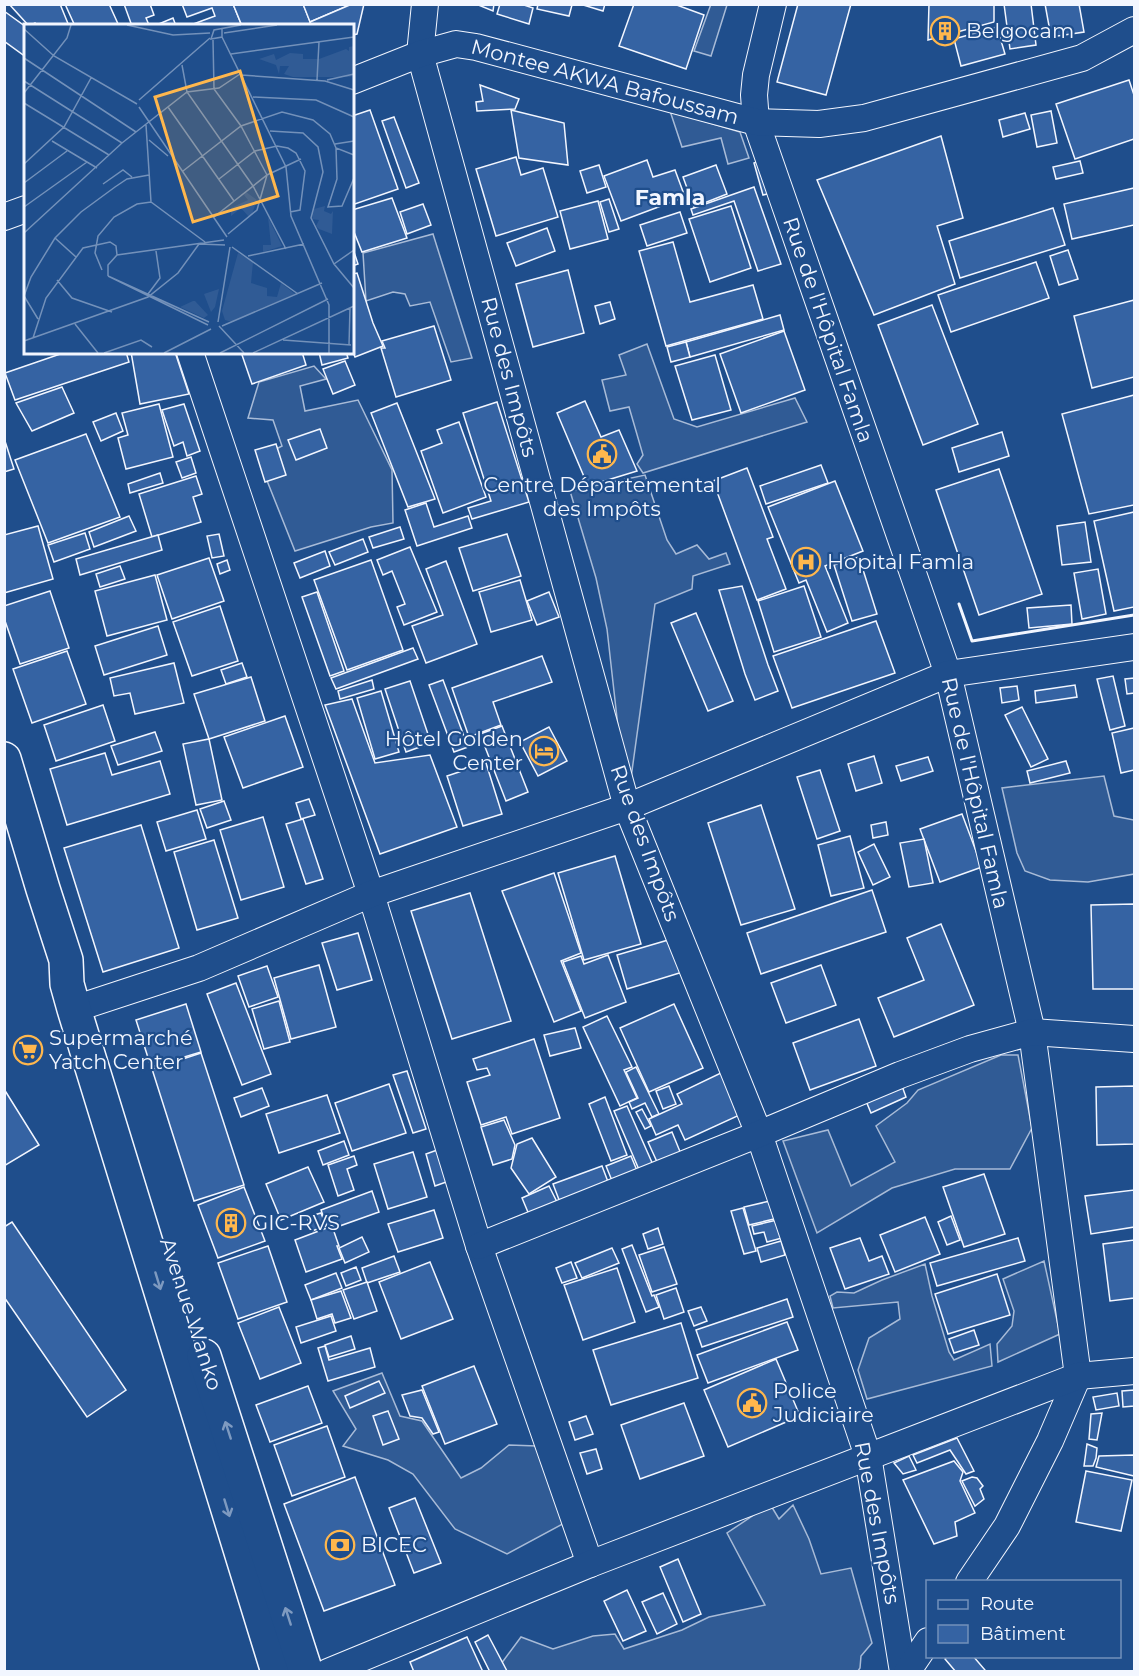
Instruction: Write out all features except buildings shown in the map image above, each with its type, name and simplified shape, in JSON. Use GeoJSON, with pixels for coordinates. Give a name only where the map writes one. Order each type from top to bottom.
{"type":"FeatureCollection","features":[{"type":"Feature","properties":{"kind":"highway","name":"Avenue Wanko"},"geometry":{"type":"LineString","coordinates":[[4,759],[66,960],[82,981],[82,1006],[278,1671]]}},
{"type":"Feature","properties":{"kind":"highway","name":"Avenue Wanko"},"geometry":{"type":"LineString","coordinates":[[82,1006],[306,1671]]}},
{"type":"Feature","properties":{"kind":"street","name":"Rue des Impôts"},"geometry":{"type":"LineString","coordinates":[[425,4],[420,54],[627,807],[759,1134],[868,1456],[905,1671]]}},
{"type":"Feature","properties":{"kind":"street","name":"Rue de l'Hôpital Famla"},"geometry":{"type":"LineString","coordinates":[[773,4],[756,75],[754,94],[756,122],[948,674],[1032,1032],[1078,1376]]}},
{"type":"Feature","properties":{"kind":"street","name":"Montee AKWA Bafoussam"},"geometry":{"type":"LineString","coordinates":[[354,80],[420,54],[456,44],[476,47],[756,122],[819,124],[864,118],[1083,58],[1134,30]]}},
{"type":"Feature","properties":{"kind":"street"},"geometry":{"type":"LineString","coordinates":[[4,217],[24,210]]}},
{"type":"Feature","properties":{"kind":"street"},"geometry":{"type":"LineString","coordinates":[[191,354],[371,894],[479,1246],[590,1564]]}},
{"type":"Feature","properties":{"kind":"street"},"geometry":{"type":"LineString","coordinates":[[82,1006],[199,968],[371,894],[627,807],[948,674],[1134,647]]}},
{"type":"Feature","properties":{"kind":"street"},"geometry":{"type":"LineString","coordinates":[[479,1246],[970,1049],[1032,1032],[1134,1039]]}},
{"type":"Feature","properties":{"kind":"street"},"geometry":{"type":"LineString","coordinates":[[328,1671],[590,1564],[1078,1376],[1134,1371]]}},
{"type":"Feature","properties":{"kind":"street"},"geometry":{"type":"LineString","coordinates":[[970,1580],[1007,1526],[1050,1441],[1078,1376]]}},
{"type":"Feature","properties":{"kind":"street"},"geometry":{"type":"LineString","coordinates":[[905,1671],[926,1642]]}},
{"type":"Feature","properties":{"kind":"shaded area"},"geometry":{"type":"Polygon","coordinates":[[[711,4],[727,5],[711,56],[694,51],[711,4]]]}},
{"type":"Feature","properties":{"kind":"shaded area"},"geometry":{"type":"Polygon","coordinates":[[[670,111],[740,132],[749,158],[728,164],[721,138],[682,147],[670,111]]]}},
{"type":"Feature","properties":{"kind":"shaded area"},"geometry":{"type":"Polygon","coordinates":[[[433,234],[472,358],[451,362],[430,302],[410,306],[405,294],[393,292],[366,301],[363,253],[433,234]]]}},
{"type":"Feature","properties":{"kind":"shaded area"},"geometry":{"type":"Polygon","coordinates":[[[647,344],[674,419],[697,427],[795,398],[807,422],[643,473],[637,464],[643,455],[629,407],[610,411],[602,380],[626,375],[619,355],[647,344]]]}},
{"type":"Feature","properties":{"kind":"shaded area"},"geometry":{"type":"Polygon","coordinates":[[[314,366],[326,379],[300,386],[305,411],[358,400],[392,470],[393,523],[371,527],[295,551],[258,458],[282,446],[273,420],[248,418],[259,382],[314,366]]]}},
{"type":"Feature","properties":{"kind":"shaded area"},"geometry":{"type":"Polygon","coordinates":[[[645,475],[667,540],[676,554],[697,545],[709,559],[726,553],[730,564],[693,576],[692,589],[655,604],[627,807],[607,629],[596,578],[570,491],[645,475]]]}},
{"type":"Feature","properties":{"kind":"shaded area"},"geometry":{"type":"Polygon","coordinates":[[[1104,776],[1114,816],[1134,820],[1134,874],[1088,882],[1050,880],[1025,871],[1017,853],[1002,788],[1104,776]]]}},
{"type":"Feature","properties":{"kind":"shaded area"},"geometry":{"type":"Polygon","coordinates":[[[1001,1055],[1018,1055],[1032,1128],[1010,1169],[955,1169],[892,1188],[817,1233],[783,1141],[828,1130],[851,1186],[895,1162],[876,1126],[907,1103],[918,1090],[1001,1055]]]}},
{"type":"Feature","properties":{"kind":"shaded area"},"geometry":{"type":"Polygon","coordinates":[[[1044,1261],[1060,1334],[998,1362],[997,1344],[1012,1326],[1014,1311],[1003,1279],[1044,1261]]]}},
{"type":"Feature","properties":{"kind":"shaded area"},"geometry":{"type":"Polygon","coordinates":[[[925,1264],[932,1296],[949,1352],[954,1360],[990,1344],[992,1366],[867,1399],[858,1370],[869,1338],[900,1319],[898,1302],[833,1308],[830,1296],[837,1292],[854,1293],[925,1264]]]}},
{"type":"Feature","properties":{"kind":"shaded area"},"geometry":{"type":"Polygon","coordinates":[[[382,1373],[400,1416],[422,1421],[461,1478],[481,1468],[509,1445],[537,1446],[570,1520],[507,1554],[455,1529],[413,1474],[388,1460],[343,1446],[356,1429],[333,1391],[382,1373]]]}},
{"type":"Feature","properties":{"kind":"shaded area"},"geometry":{"type":"Polygon","coordinates":[[[770,1504],[779,1519],[793,1505],[809,1539],[821,1574],[851,1568],[872,1643],[861,1656],[858,1671],[495,1672],[521,1637],[553,1649],[593,1636],[615,1634],[624,1649],[682,1630],[709,1617],[765,1605],[727,1533],[770,1504]]]}},
{"type":"Feature","properties":{"kind":"wall"},"geometry":{"type":"LineString","coordinates":[[959,604],[972,641],[1134,615]]}},
{"type":"Feature","properties":{"kind":"place","name":"Belgocam"},"geometry":{"type":"Point","coordinates":[945,31]}},
{"type":"Feature","properties":{"kind":"place","name":"Centre Départemental des Impôts"},"geometry":{"type":"Point","coordinates":[602,454]}},
{"type":"Feature","properties":{"kind":"place","name":"Hopital Famla"},"geometry":{"type":"Point","coordinates":[806,562]}},
{"type":"Feature","properties":{"kind":"place","name":"Hôtel Golden Center"},"geometry":{"type":"Point","coordinates":[544,751]}},
{"type":"Feature","properties":{"kind":"place","name":"Supermarché Yatch Center"},"geometry":{"type":"Point","coordinates":[28,1050]}},
{"type":"Feature","properties":{"kind":"place","name":"GIC-RVS"},"geometry":{"type":"Point","coordinates":[231,1223]}},
{"type":"Feature","properties":{"kind":"place","name":"Police Judiciaire"},"geometry":{"type":"Point","coordinates":[752,1403]}},
{"type":"Feature","properties":{"kind":"place","name":"BICEC"},"geometry":{"type":"Point","coordinates":[340,1545]}},
{"type":"Feature","properties":{"kind":"district","name":"Famla"},"geometry":{"type":"Point","coordinates":[670,197]}}]}
